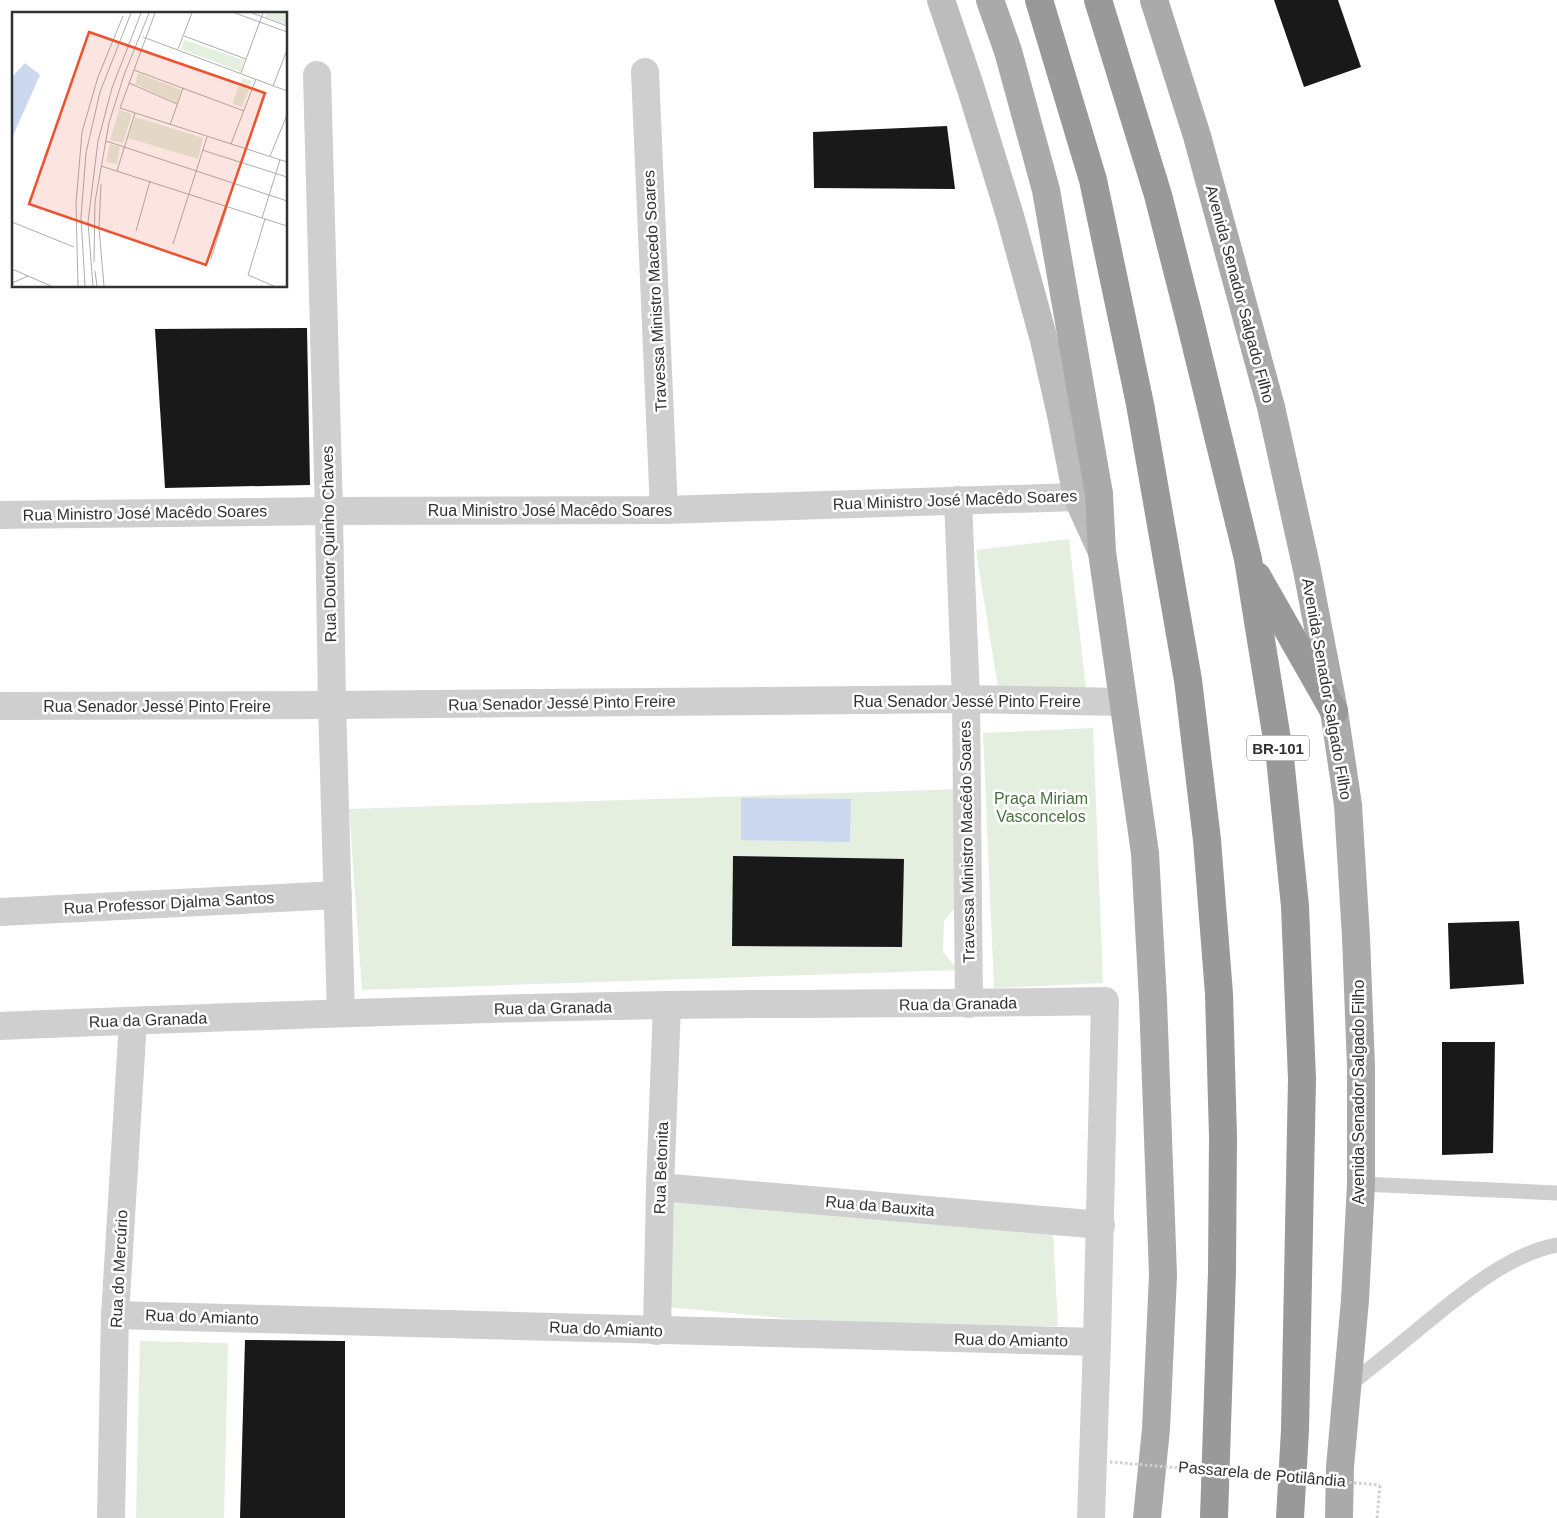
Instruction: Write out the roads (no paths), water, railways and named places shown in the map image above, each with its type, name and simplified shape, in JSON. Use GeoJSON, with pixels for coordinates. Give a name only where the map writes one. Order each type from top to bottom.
{"type":"FeatureCollection","features":[{"type":"Feature","properties":{"kind":"highway"},"geometry":{"type":"LineString","coordinates":[[1039,0],[1093,180],[1140,404],[1188,680],[1207,840],[1219,994],[1223,1136],[1222,1272],[1214,1518]]}},
{"type":"Feature","properties":{"kind":"highway","name":"BR-101"},"geometry":{"type":"LineString","coordinates":[[1098,0],[1158,195],[1193,330],[1248,559],[1280,758],[1295,906],[1302,1079],[1295,1430],[1290,1518]]}},
{"type":"Feature","properties":{"kind":"highway"},"geometry":{"type":"LineString","coordinates":[[1248,559],[1334,711]]}},
{"type":"Feature","properties":{"kind":"main road"},"geometry":{"type":"LineString","coordinates":[[941,0],[971,89],[1015,235],[1046,349],[1061,415],[1088,495],[1102,552],[1145,854],[1153,1000],[1163,1274],[1156,1429],[1147,1518]]}},
{"type":"Feature","properties":{"kind":"main road"},"geometry":{"type":"LineString","coordinates":[[990,0],[1008,51],[1046,190],[1088,495]]}},
{"type":"Feature","properties":{"kind":"main road","name":"Avenida Senador Salgado Filho"},"geometry":{"type":"LineString","coordinates":[[1154,0],[1197,136],[1271,407],[1307,570],[1334,711],[1348,805],[1361,1067],[1360,1184],[1355,1300],[1340,1467],[1339,1518]]}},
{"type":"Feature","properties":{"kind":"street","name":"Travessa Ministro Macedo Soares"},"geometry":{"type":"LineString","coordinates":[[645,72],[664,510]]}},
{"type":"Feature","properties":{"kind":"street","name":"Rua Doutor Quinho Chaves"},"geometry":{"type":"LineString","coordinates":[[317,75],[341,1013]]}},
{"type":"Feature","properties":{"kind":"street","name":"Rua Ministro José Macêdo Soares"},"geometry":{"type":"LineString","coordinates":[[0,515],[329,511],[664,510],[1088,495]]}},
{"type":"Feature","properties":{"kind":"street","name":"Travessa Ministro Macêdo Soares"},"geometry":{"type":"LineString","coordinates":[[958,500],[966,699],[969,1004]]}},
{"type":"Feature","properties":{"kind":"street","name":"Rua Senador Jessé Pinto Freire"},"geometry":{"type":"LineString","coordinates":[[0,706],[966,699],[1123,702]]}},
{"type":"Feature","properties":{"kind":"street","name":"Rua Professor Djalma Santos"},"geometry":{"type":"LineString","coordinates":[[0,912],[338,895]]}},
{"type":"Feature","properties":{"kind":"street","name":"Rua da Granada"},"geometry":{"type":"LineString","coordinates":[[0,1026],[341,1013],[667,1005],[969,1004],[1105,1001],[1100,1225]]}},
{"type":"Feature","properties":{"kind":"street","name":"Rua Betonita"},"geometry":{"type":"LineString","coordinates":[[657,1331],[667,1005]]}},
{"type":"Feature","properties":{"kind":"street","name":"Rua do Mercúrio"},"geometry":{"type":"LineString","coordinates":[[111,1518],[116,1315],[133,1021]]}},
{"type":"Feature","properties":{"kind":"street","name":"Rua da Bauxita"},"geometry":{"type":"LineString","coordinates":[[660,1187],[1100,1225]]}},
{"type":"Feature","properties":{"kind":"street"},"geometry":{"type":"LineString","coordinates":[[1091,1518],[1100,1225]]}},
{"type":"Feature","properties":{"kind":"street","name":"Rua do Amianto"},"geometry":{"type":"LineString","coordinates":[[116,1315],[1097,1342]]}},
{"type":"Feature","properties":{"kind":"lane"},"geometry":{"type":"LineString","coordinates":[[936,0],[941,0]]}},
{"type":"Feature","properties":{"kind":"lane"},"geometry":{"type":"LineString","coordinates":[[1360,1184],[1557,1193]]}},
{"type":"Feature","properties":{"kind":"lane"},"geometry":{"type":"LineString","coordinates":[[1347,1387],[1446,1307],[1502,1267],[1557,1245]]}},
{"type":"Feature","properties":{"kind":"water"},"geometry":{"type":"Polygon","coordinates":[[[741,798],[851,799],[850,842],[741,840],[741,798]]]}},
{"type":"Feature","properties":{"kind":"park label","name":"Praça Miriam Vasconcelos"},"geometry":{"type":"Point","coordinates":[1041,807]}}]}
